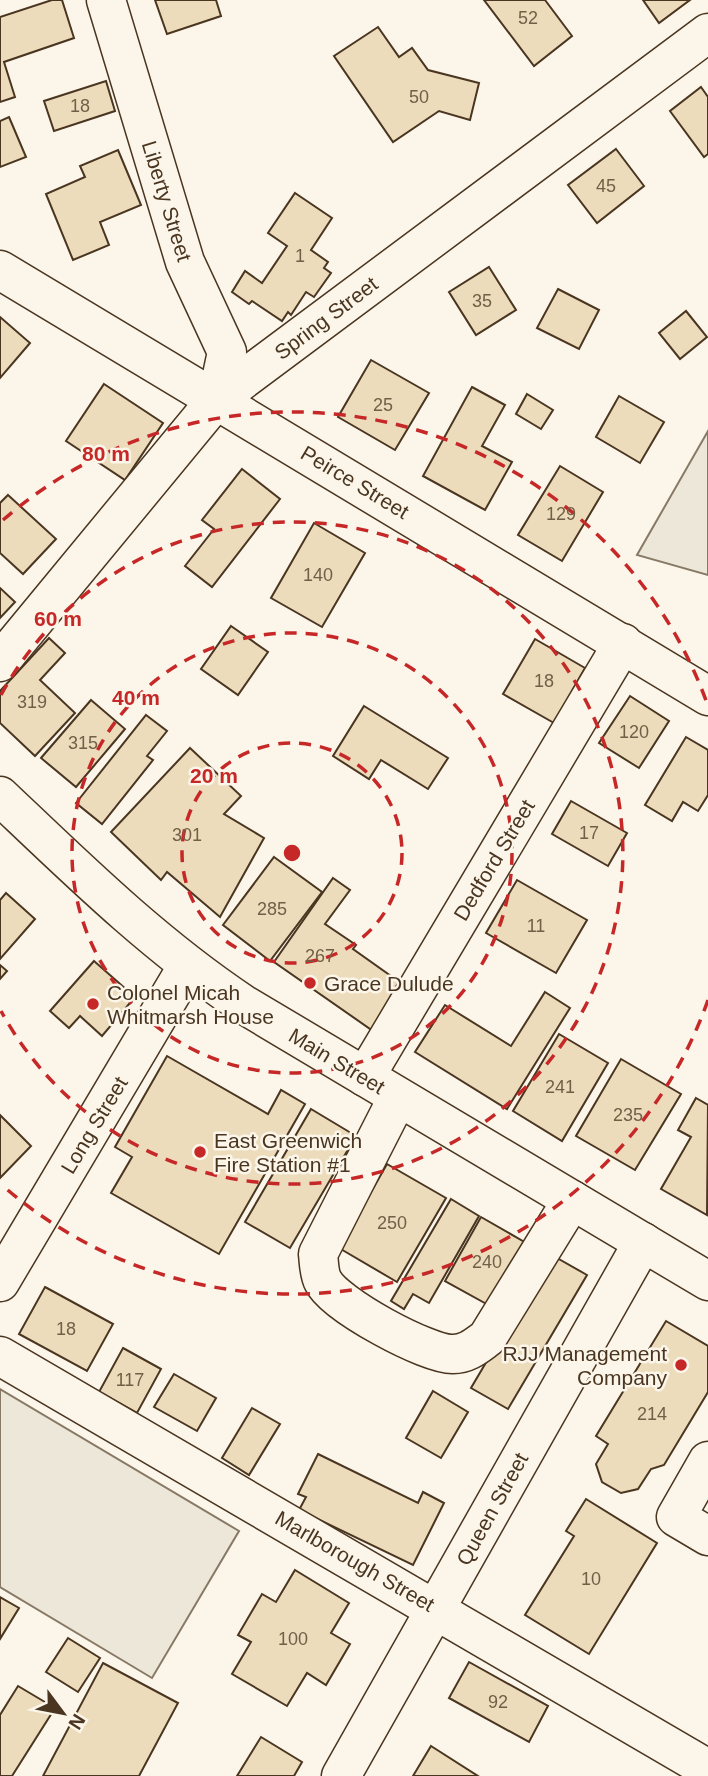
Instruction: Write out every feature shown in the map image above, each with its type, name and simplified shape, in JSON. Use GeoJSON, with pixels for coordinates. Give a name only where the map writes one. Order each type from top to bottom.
{"type":"FeatureCollection","features":[{"type":"Feature","properties":{"kind":"street","name":"Liberty Street"},"geometry":{"type":"LineString","coordinates":[[106,0],[185,262],[227,352],[217,399]]}},
{"type":"Feature","properties":{"kind":"street","name":"Spring Street"},"geometry":{"type":"LineString","coordinates":[[0,662],[217,399],[708,33]]}},
{"type":"Feature","properties":{"kind":"street","name":"Peirce Street"},"geometry":{"type":"LineString","coordinates":[[0,271],[624,643],[708,696]]}},
{"type":"Feature","properties":{"kind":"street","name":"Dedford Street"},"geometry":{"type":"LineString","coordinates":[[365,1077],[624,643]]}},
{"type":"Feature","properties":{"kind":"street","name":"Main Street"},"geometry":{"type":"LineString","coordinates":[[0,796],[136,925],[187,967],[398,1097],[708,1280]]}},
{"type":"Feature","properties":{"kind":"street","name":"Long Street"},"geometry":{"type":"LineString","coordinates":[[0,1282],[187,967]]}},
{"type":"Feature","properties":{"kind":"street"},"geometry":{"type":"LineString","coordinates":[[398,1097],[318,1255],[322,1281],[345,1305],[382,1328],[451,1355],[470,1351],[486,1338],[572,1200]]}},
{"type":"Feature","properties":{"kind":"street","name":"Queen Street"},"geometry":{"type":"LineString","coordinates":[[341,1776],[643,1242]]}},
{"type":"Feature","properties":{"kind":"street","name":"Marlborough Street"},"geometry":{"type":"LineString","coordinates":[[0,1356],[708,1769]]}},
{"type":"Feature","properties":{"kind":"street"},"geometry":{"type":"LineString","coordinates":[[708,1461],[676,1517],[708,1536]]}},
{"type":"Feature","properties":{"kind":"shaded area"},"geometry":{"type":"Polygon","coordinates":[[[708,431],[708,575],[637,555],[708,431]]]}},
{"type":"Feature","properties":{"kind":"shaded area"},"geometry":{"type":"Polygon","coordinates":[[[0,1389],[239,1531],[152,1678],[0,1587],[0,1389]]]}},
{"type":"Feature","properties":{"kind":"building"},"geometry":{"type":"Polygon","coordinates":[[[52,0],[62,0],[74,38],[4,62],[15,97],[0,102],[0,17],[52,0]]]}},
{"type":"Feature","properties":{"kind":"building"},"geometry":{"type":"Polygon","coordinates":[[[155,0],[216,0],[221,16],[167,34],[155,0]]]}},
{"type":"Feature","properties":{"kind":"building"},"geometry":{"type":"Polygon","coordinates":[[[484,0],[545,0],[572,36],[534,66],[484,0]]]}},
{"type":"Feature","properties":{"kind":"building"},"geometry":{"type":"Polygon","coordinates":[[[643,0],[690,0],[659,23],[643,0]]]}},
{"type":"Feature","properties":{"kind":"building"},"geometry":{"type":"Polygon","coordinates":[[[378,27],[399,57],[412,48],[428,70],[479,83],[470,120],[439,111],[393,142],[334,56],[378,27]]]}},
{"type":"Feature","properties":{"kind":"building"},"geometry":{"type":"Polygon","coordinates":[[[106,81],[115,111],[54,131],[44,101],[106,81]]]}},
{"type":"Feature","properties":{"kind":"building"},"geometry":{"type":"Polygon","coordinates":[[[701,87],[708,97],[708,154],[704,157],[670,111],[701,87]]]}},
{"type":"Feature","properties":{"kind":"building"},"geometry":{"type":"Polygon","coordinates":[[[9,117],[26,157],[0,167],[0,121],[9,117]]]}},
{"type":"Feature","properties":{"kind":"building"},"geometry":{"type":"Polygon","coordinates":[[[616,149],[644,186],[597,223],[568,185],[616,149]]]}},
{"type":"Feature","properties":{"kind":"building"},"geometry":{"type":"Polygon","coordinates":[[[118,150],[141,205],[100,222],[109,245],[73,260],[46,194],[85,177],[80,166],[118,150]]]}},
{"type":"Feature","properties":{"kind":"building"},"geometry":{"type":"Polygon","coordinates":[[[295,193],[332,218],[311,250],[328,262],[324,268],[331,273],[314,297],[306,292],[291,315],[288,312],[282,321],[252,301],[249,304],[232,292],[245,271],[262,283],[287,246],[268,233],[295,193]]]}},
{"type":"Feature","properties":{"kind":"building"},"geometry":{"type":"Polygon","coordinates":[[[489,267],[516,310],[476,335],[449,292],[489,267]]]}},
{"type":"Feature","properties":{"kind":"building"},"geometry":{"type":"Polygon","coordinates":[[[558,289],[599,310],[579,349],[537,328],[558,289]]]}},
{"type":"Feature","properties":{"kind":"building"},"geometry":{"type":"Polygon","coordinates":[[[686,311],[707,337],[680,359],[659,333],[686,311]]]}},
{"type":"Feature","properties":{"kind":"building"},"geometry":{"type":"Polygon","coordinates":[[[0,317],[30,343],[0,378],[0,317]]]}},
{"type":"Feature","properties":{"kind":"building"},"geometry":{"type":"Polygon","coordinates":[[[371,360],[429,393],[395,450],[338,417],[371,360]]]}},
{"type":"Feature","properties":{"kind":"building"},"geometry":{"type":"Polygon","coordinates":[[[104,384],[163,423],[125,480],[66,441],[104,384]]]}},
{"type":"Feature","properties":{"kind":"building"},"geometry":{"type":"Polygon","coordinates":[[[472,387],[505,405],[482,446],[512,462],[485,510],[423,476],[472,387]]]}},
{"type":"Feature","properties":{"kind":"building"},"geometry":{"type":"Polygon","coordinates":[[[527,394],[553,410],[541,429],[516,414],[527,394]]]}},
{"type":"Feature","properties":{"kind":"building"},"geometry":{"type":"Polygon","coordinates":[[[619,396],[664,422],[640,463],[596,437],[619,396]]]}},
{"type":"Feature","properties":{"kind":"building"},"geometry":{"type":"Polygon","coordinates":[[[560,466],[603,492],[562,561],[518,535],[560,466]]]}},
{"type":"Feature","properties":{"kind":"building"},"geometry":{"type":"Polygon","coordinates":[[[242,469],[280,499],[212,587],[185,566],[214,529],[202,520],[242,469]]]}},
{"type":"Feature","properties":{"kind":"building"},"geometry":{"type":"Polygon","coordinates":[[[8,495],[56,539],[23,574],[0,553],[0,503],[8,495]]]}},
{"type":"Feature","properties":{"kind":"building"},"geometry":{"type":"Polygon","coordinates":[[[314,523],[365,553],[322,627],[271,598],[314,523]]]}},
{"type":"Feature","properties":{"kind":"building"},"geometry":{"type":"Polygon","coordinates":[[[0,588],[15,602],[0,618],[0,588]]]}},
{"type":"Feature","properties":{"kind":"building"},"geometry":{"type":"Polygon","coordinates":[[[231,626],[268,652],[238,695],[201,669],[231,626]]]}},
{"type":"Feature","properties":{"kind":"building"},"geometry":{"type":"Polygon","coordinates":[[[49,638],[65,653],[40,680],[75,713],[35,756],[0,723],[0,691],[49,638]]]}},
{"type":"Feature","properties":{"kind":"building"},"geometry":{"type":"Polygon","coordinates":[[[535,639],[585,668],[554,723],[503,694],[535,639]]]}},
{"type":"Feature","properties":{"kind":"building"},"geometry":{"type":"Polygon","coordinates":[[[630,696],[669,721],[639,768],[599,743],[630,696]]]}},
{"type":"Feature","properties":{"kind":"building"},"geometry":{"type":"Polygon","coordinates":[[[91,700],[125,729],[76,787],[41,758],[91,700]]]}},
{"type":"Feature","properties":{"kind":"building"},"geometry":{"type":"Polygon","coordinates":[[[364,706],[448,758],[428,789],[381,760],[369,779],[333,756],[364,706]]]}},
{"type":"Feature","properties":{"kind":"building"},"geometry":{"type":"Polygon","coordinates":[[[146,715],[167,731],[147,756],[153,760],[102,824],[76,803],[146,715]]]}},
{"type":"Feature","properties":{"kind":"building"},"geometry":{"type":"Polygon","coordinates":[[[686,737],[708,750],[708,795],[698,811],[683,802],[672,821],[645,805],[686,737]]]}},
{"type":"Feature","properties":{"kind":"building"},"geometry":{"type":"Polygon","coordinates":[[[190,748],[241,796],[224,814],[264,838],[220,917],[167,872],[161,880],[111,832],[190,748]]]}},
{"type":"Feature","properties":{"kind":"building"},"geometry":{"type":"Polygon","coordinates":[[[571,801],[627,833],[608,866],[552,834],[571,801]]]}},
{"type":"Feature","properties":{"kind":"building"},"geometry":{"type":"Polygon","coordinates":[[[274,857],[322,892],[270,961],[223,925],[274,857]]]}},
{"type":"Feature","properties":{"kind":"building"},"geometry":{"type":"Polygon","coordinates":[[[333,878],[350,890],[325,924],[356,945],[353,949],[405,986],[373,1031],[274,962],[333,878]]]}},
{"type":"Feature","properties":{"kind":"building"},"geometry":{"type":"Polygon","coordinates":[[[517,880],[587,920],[556,973],[486,933],[517,880]]]}},
{"type":"Feature","properties":{"kind":"building"},"geometry":{"type":"Polygon","coordinates":[[[6,893],[35,919],[0,959],[0,900],[6,893]]]}},
{"type":"Feature","properties":{"kind":"building","name":"Colonel Micah Whitmarsh House"},"geometry":{"type":"Polygon","coordinates":[[[94,961],[135,997],[102,1036],[80,1016],[69,1028],[50,1011],[94,961]]]}},
{"type":"Feature","properties":{"kind":"building"},"geometry":{"type":"Polygon","coordinates":[[[0,965],[7,971],[0,979],[0,965]]]}},
{"type":"Feature","properties":{"kind":"building"},"geometry":{"type":"Polygon","coordinates":[[[545,992],[570,1008],[507,1109],[415,1052],[445,1005],[511,1046],[545,992]]]}},
{"type":"Feature","properties":{"kind":"building"},"geometry":{"type":"Polygon","coordinates":[[[559,1034],[608,1063],[562,1141],[513,1111],[559,1034]]]}},
{"type":"Feature","properties":{"kind":"building","name":"East Greenwich Fire Station #1"},"geometry":{"type":"Polygon","coordinates":[[[167,1056],[268,1114],[281,1090],[305,1104],[219,1254],[111,1193],[132,1157],[115,1147],[167,1056]]]}},
{"type":"Feature","properties":{"kind":"building"},"geometry":{"type":"Polygon","coordinates":[[[621,1059],[681,1094],[635,1170],[576,1136],[621,1059]]]}},
{"type":"Feature","properties":{"kind":"building"},"geometry":{"type":"Polygon","coordinates":[[[696,1098],[708,1105],[707,1215],[661,1189],[691,1137],[678,1130],[696,1098]]]}},
{"type":"Feature","properties":{"kind":"building"},"geometry":{"type":"Polygon","coordinates":[[[311,1109],[356,1136],[290,1248],[245,1222],[311,1109]]]}},
{"type":"Feature","properties":{"kind":"building"},"geometry":{"type":"Polygon","coordinates":[[[0,1115],[31,1146],[0,1178],[0,1115]]]}},
{"type":"Feature","properties":{"kind":"building"},"geometry":{"type":"Polygon","coordinates":[[[387,1164],[446,1198],[397,1282],[339,1248],[387,1164]]]}},
{"type":"Feature","properties":{"kind":"building"},"geometry":{"type":"Polygon","coordinates":[[[451,1199],[479,1216],[429,1303],[413,1294],[404,1309],[391,1301],[451,1199]]]}},
{"type":"Feature","properties":{"kind":"building"},"geometry":{"type":"Polygon","coordinates":[[[481,1217],[528,1244],[492,1307],[445,1281],[481,1217]]]}},
{"type":"Feature","properties":{"kind":"building"},"geometry":{"type":"Polygon","coordinates":[[[550,1254],[587,1275],[508,1409],[471,1388],[550,1254]]]}},
{"type":"Feature","properties":{"kind":"building"},"geometry":{"type":"Polygon","coordinates":[[[45,1287],[113,1324],[87,1371],[19,1334],[45,1287]]]}},
{"type":"Feature","properties":{"kind":"building"},"geometry":{"type":"Polygon","coordinates":[[[666,1321],[708,1346],[708,1392],[664,1465],[651,1469],[638,1489],[621,1493],[602,1482],[596,1464],[608,1444],[596,1436],[666,1321]]]}},
{"type":"Feature","properties":{"kind":"building"},"geometry":{"type":"Polygon","coordinates":[[[123,1348],[161,1369],[137,1413],[99,1392],[123,1348]]]}},
{"type":"Feature","properties":{"kind":"building"},"geometry":{"type":"Polygon","coordinates":[[[174,1374],[216,1398],[197,1431],[154,1407],[174,1374]]]}},
{"type":"Feature","properties":{"kind":"building"},"geometry":{"type":"Polygon","coordinates":[[[433,1391],[468,1412],[441,1458],[406,1438],[433,1391]]]}},
{"type":"Feature","properties":{"kind":"building"},"geometry":{"type":"Polygon","coordinates":[[[252,1408],[280,1424],[249,1475],[222,1458],[252,1408]]]}},
{"type":"Feature","properties":{"kind":"building"},"geometry":{"type":"Polygon","coordinates":[[[318,1454],[418,1503],[423,1492],[444,1503],[413,1565],[299,1510],[306,1497],[298,1494],[318,1454]]]}},
{"type":"Feature","properties":{"kind":"building"},"geometry":{"type":"Polygon","coordinates":[[[586,1499],[657,1543],[589,1654],[525,1615],[574,1536],[566,1531],[586,1499]]]}},
{"type":"Feature","properties":{"kind":"building"},"geometry":{"type":"Polygon","coordinates":[[[295,1570],[349,1603],[331,1633],[350,1644],[326,1685],[307,1673],[287,1706],[232,1674],[251,1642],[238,1635],[262,1594],[276,1602],[295,1570]]]}},
{"type":"Feature","properties":{"kind":"building"},"geometry":{"type":"Polygon","coordinates":[[[0,1597],[19,1608],[0,1639],[0,1597]]]}},
{"type":"Feature","properties":{"kind":"building"},"geometry":{"type":"Polygon","coordinates":[[[68,1638],[100,1658],[78,1692],[46,1672],[68,1638]]]}},
{"type":"Feature","properties":{"kind":"building"},"geometry":{"type":"Polygon","coordinates":[[[469,1662],[548,1706],[529,1742],[449,1698],[469,1662]]]}},
{"type":"Feature","properties":{"kind":"building"},"geometry":{"type":"Polygon","coordinates":[[[103,1663],[178,1703],[139,1776],[43,1776],[103,1663]]]}},
{"type":"Feature","properties":{"kind":"building"},"geometry":{"type":"Polygon","coordinates":[[[18,1686],[55,1708],[12,1776],[0,1776],[0,1715],[18,1686]]]}},
{"type":"Feature","properties":{"kind":"building"},"geometry":{"type":"Polygon","coordinates":[[[261,1737],[302,1762],[294,1776],[237,1776],[261,1737]]]}},
{"type":"Feature","properties":{"kind":"building"},"geometry":{"type":"Polygon","coordinates":[[[431,1746],[478,1776],[413,1776],[431,1746]]]}},
{"type":"Feature","properties":{"kind":"place","name":"Grace Dulude"},"geometry":{"type":"Point","coordinates":[310,983]}},
{"type":"Feature","properties":{"kind":"place","name":"Colonel Micah Whitmarsh House"},"geometry":{"type":"Point","coordinates":[93,1004]}},
{"type":"Feature","properties":{"kind":"place","name":"East Greenwich Fire Station #1"},"geometry":{"type":"Point","coordinates":[200,1152]}},
{"type":"Feature","properties":{"kind":"place","name":"RJJ Management Company"},"geometry":{"type":"Point","coordinates":[681,1365]}}]}
